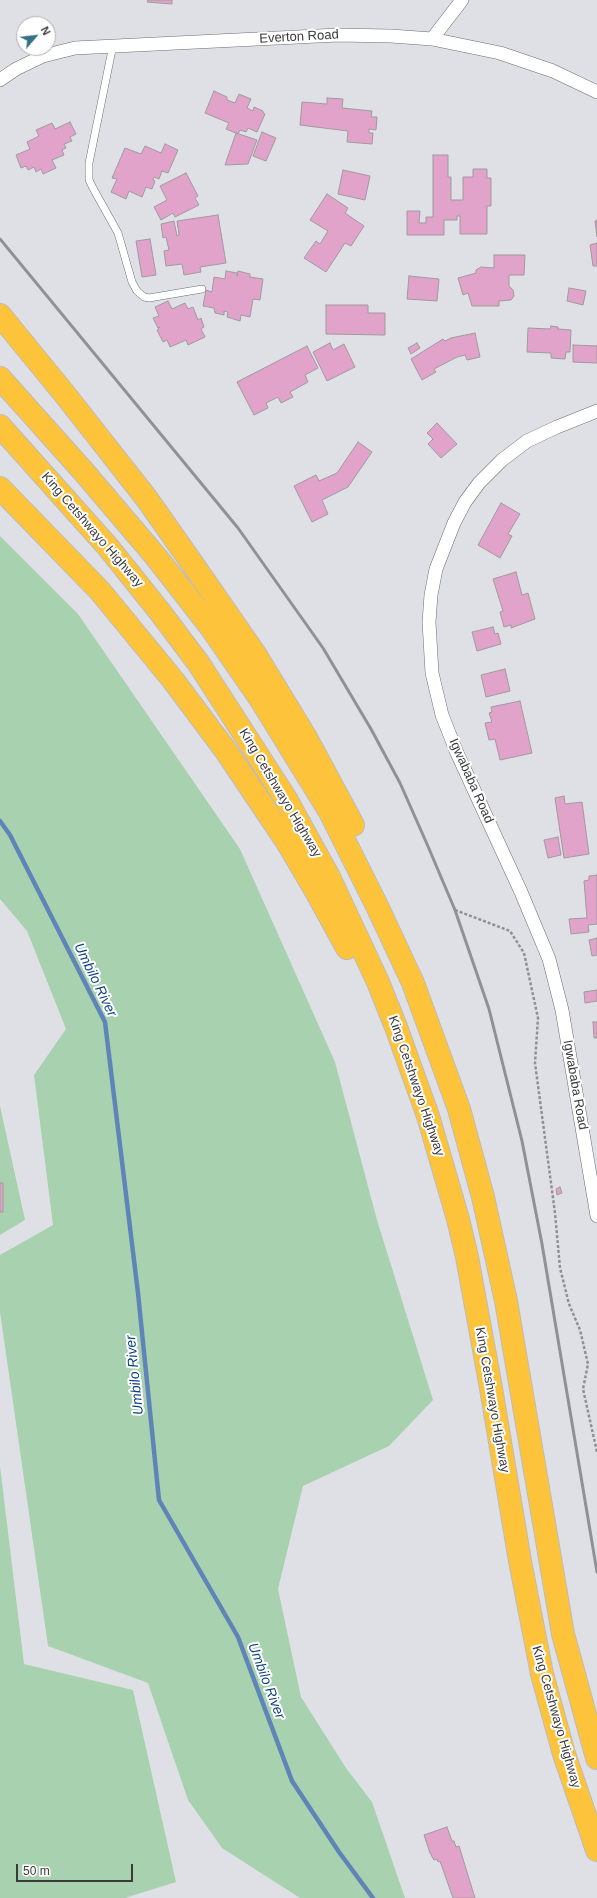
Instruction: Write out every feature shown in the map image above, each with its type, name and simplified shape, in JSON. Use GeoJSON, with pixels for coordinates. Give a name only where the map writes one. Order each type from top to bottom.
{"type":"FeatureCollection","features":[{"type":"Feature","properties":{"kind":"highway"},"geometry":{"type":"LineString","coordinates":[[0,316],[67,397],[147,499],[258,660],[338,795],[376,872],[385,892],[408,961],[413,983]]}},
{"type":"Feature","properties":{"kind":"highway"},"geometry":{"type":"LineString","coordinates":[[0,378],[84,472],[157,558],[210,626],[261,700],[330,812],[377,906],[413,983],[459,1109],[483,1197],[506,1302],[563,1634],[597,1758]]}},
{"type":"Feature","properties":{"kind":"highway","name":"King Cetshwayo Highway"},"geometry":{"type":"LineString","coordinates":[[0,426],[108,547],[199,664],[225,702],[286,799],[329,877],[368,959],[396,1027],[440,1153],[467,1257],[539,1661],[564,1754],[597,1850]]}},
{"type":"Feature","properties":{"kind":"highway"},"geometry":{"type":"LineString","coordinates":[[0,488],[100,591],[173,680],[226,751],[287,842],[374,997],[396,1027]]}},
{"type":"Feature","properties":{"kind":"street"},"geometry":{"type":"LineString","coordinates":[[432,39],[462,0]]}},
{"type":"Feature","properties":{"kind":"street","name":"Everton Road"},"geometry":{"type":"LineString","coordinates":[[0,80],[16,69],[43,56],[75,48],[338,35],[392,36],[432,39],[500,53],[553,71],[597,92]]}},
{"type":"Feature","properties":{"kind":"street","name":"Igwababa Road"},"geometry":{"type":"LineString","coordinates":[[597,411],[557,427],[528,441],[502,460],[480,483],[465,502],[454,523],[436,569],[431,595],[429,622],[432,673],[442,715],[456,752],[521,892],[549,959],[562,1010],[597,1216]]}},
{"type":"Feature","properties":{"kind":"lane"},"geometry":{"type":"LineString","coordinates":[[113,46],[88,163],[89,177],[94,190],[121,240],[134,287],[140,295],[149,298],[202,289]]}},
{"type":"Feature","properties":{"kind":"path"},"geometry":{"type":"LineString","coordinates":[[455,910],[510,931],[524,953],[538,1018],[535,1063],[555,1212],[560,1268],[569,1304],[580,1330],[588,1364],[583,1389],[597,1452]]}},
{"type":"Feature","properties":{"kind":"green space"},"geometry":{"type":"Polygon","coordinates":[[[0,536],[78,614],[240,849],[335,1062],[377,1220],[433,1400],[389,1446],[303,1486],[278,1589],[301,1697],[346,1768],[372,1802],[405,1898],[300,1898],[222,1848],[188,1800],[148,1683],[48,1646],[0,1312],[0,1255],[53,1225],[34,1075],[66,1029],[27,931],[0,899],[0,536]]]}},
{"type":"Feature","properties":{"kind":"green space"},"geometry":{"type":"Polygon","coordinates":[[[0,1106],[25,1220],[0,1235],[0,1106]]]}},
{"type":"Feature","properties":{"kind":"green space"},"geometry":{"type":"Polygon","coordinates":[[[0,1466],[24,1664],[133,1690],[176,1882],[125,1898],[0,1898],[0,1466]]]}},
{"type":"Feature","properties":{"kind":"building"},"geometry":{"type":"Polygon","coordinates":[[[148,0],[172,0],[172,4],[147,2],[148,0]]]}},
{"type":"Feature","properties":{"kind":"building"},"geometry":{"type":"Polygon","coordinates":[[[214,91],[227,97],[227,100],[235,103],[239,94],[251,99],[247,108],[253,111],[254,107],[263,111],[265,114],[257,132],[248,128],[246,132],[240,130],[238,134],[226,129],[229,123],[205,113],[214,91]]]}},
{"type":"Feature","properties":{"kind":"building"},"geometry":{"type":"Polygon","coordinates":[[[327,98],[343,99],[342,108],[372,111],[371,117],[377,117],[376,130],[369,129],[369,133],[373,133],[372,144],[347,142],[348,131],[300,125],[302,102],[327,104],[327,98]]]}},
{"type":"Feature","properties":{"kind":"building"},"geometry":{"type":"Polygon","coordinates":[[[70,122],[76,134],[70,137],[72,141],[64,144],[66,148],[62,150],[64,155],[52,160],[56,168],[43,174],[41,169],[36,172],[34,167],[28,170],[26,166],[21,168],[16,155],[30,149],[27,142],[39,136],[36,130],[52,123],[55,129],[70,122]]]}},
{"type":"Feature","properties":{"kind":"building"},"geometry":{"type":"Polygon","coordinates":[[[262,132],[276,138],[266,161],[253,156],[262,132]]]}},
{"type":"Feature","properties":{"kind":"building"},"geometry":{"type":"Polygon","coordinates":[[[236,133],[257,140],[248,164],[225,165],[236,133]]]}},
{"type":"Feature","properties":{"kind":"building"},"geometry":{"type":"Polygon","coordinates":[[[165,144],[178,150],[168,173],[162,171],[159,179],[154,177],[153,180],[155,181],[152,189],[146,187],[142,197],[129,191],[126,199],[111,192],[117,179],[112,178],[125,148],[141,154],[145,146],[161,153],[165,144]]]}},
{"type":"Feature","properties":{"kind":"building"},"geometry":{"type":"Polygon","coordinates":[[[433,155],[448,155],[448,177],[451,177],[451,200],[463,200],[463,177],[473,177],[473,169],[487,169],[487,178],[491,178],[491,206],[487,206],[487,234],[460,234],[460,216],[457,216],[457,220],[444,220],[444,235],[407,235],[407,211],[420,211],[419,223],[426,223],[426,217],[433,217],[433,155]]]}},
{"type":"Feature","properties":{"kind":"building"},"geometry":{"type":"Polygon","coordinates":[[[343,170],[370,176],[365,200],[338,194],[343,170]]]}},
{"type":"Feature","properties":{"kind":"building"},"geometry":{"type":"Polygon","coordinates":[[[186,173],[198,196],[195,198],[199,205],[175,217],[173,213],[161,220],[154,207],[167,200],[160,186],[186,173]]]}},
{"type":"Feature","properties":{"kind":"building"},"geometry":{"type":"Polygon","coordinates":[[[327,194],[348,208],[345,213],[364,226],[351,246],[345,243],[326,272],[304,258],[316,241],[320,244],[328,231],[310,220],[327,194]]]}},
{"type":"Feature","properties":{"kind":"building"},"geometry":{"type":"Polygon","coordinates":[[[218,215],[226,263],[200,267],[201,272],[184,275],[182,264],[166,266],[164,251],[169,250],[166,237],[163,238],[161,224],[174,221],[177,236],[179,235],[177,221],[218,215]]]}},
{"type":"Feature","properties":{"kind":"building"},"geometry":{"type":"Polygon","coordinates":[[[597,220],[597,237],[595,221],[597,220]]]}},
{"type":"Feature","properties":{"kind":"building"},"geometry":{"type":"Polygon","coordinates":[[[150,239],[156,275],[142,277],[136,241],[150,239]]]}},
{"type":"Feature","properties":{"kind":"building"},"geometry":{"type":"Polygon","coordinates":[[[597,243],[597,266],[593,266],[590,245],[597,243]]]}},
{"type":"Feature","properties":{"kind":"building"},"geometry":{"type":"Polygon","coordinates":[[[494,255],[525,255],[524,275],[509,275],[509,286],[513,290],[514,296],[511,300],[499,301],[499,306],[472,306],[468,293],[463,295],[458,278],[476,273],[476,270],[481,267],[494,268],[494,255]]]}},
{"type":"Feature","properties":{"kind":"building"},"geometry":{"type":"Polygon","coordinates":[[[226,271],[237,273],[237,276],[238,271],[250,274],[250,277],[263,279],[260,300],[253,299],[250,317],[241,315],[240,321],[227,317],[228,312],[224,311],[224,315],[215,313],[214,308],[203,306],[206,290],[212,292],[214,277],[225,279],[226,271]]]}},
{"type":"Feature","properties":{"kind":"building"},"geometry":{"type":"Polygon","coordinates":[[[409,276],[439,279],[437,301],[407,299],[409,276]]]}},
{"type":"Feature","properties":{"kind":"building"},"geometry":{"type":"Polygon","coordinates":[[[569,288],[586,291],[583,305],[567,301],[569,288]]]}},
{"type":"Feature","properties":{"kind":"building"},"geometry":{"type":"Polygon","coordinates":[[[168,301],[172,309],[185,303],[188,309],[193,307],[198,320],[201,318],[204,327],[201,329],[205,337],[188,345],[186,340],[170,347],[167,340],[163,342],[157,330],[160,327],[158,328],[153,318],[159,316],[155,307],[168,301]]]}},
{"type":"Feature","properties":{"kind":"building"},"geometry":{"type":"Polygon","coordinates":[[[326,305],[368,305],[368,313],[385,313],[385,335],[326,334],[326,305]]]}},
{"type":"Feature","properties":{"kind":"building"},"geometry":{"type":"Polygon","coordinates":[[[551,326],[558,327],[558,329],[571,330],[570,352],[566,352],[565,359],[551,358],[551,353],[527,352],[528,328],[550,329],[551,326]]]}},
{"type":"Feature","properties":{"kind":"building"},"geometry":{"type":"Polygon","coordinates":[[[475,333],[480,357],[467,360],[465,355],[457,357],[434,369],[436,372],[422,380],[411,359],[443,339],[445,341],[451,338],[475,333]]]}},
{"type":"Feature","properties":{"kind":"building"},"geometry":{"type":"Polygon","coordinates":[[[330,343],[333,350],[344,344],[355,367],[327,381],[313,352],[330,343]]]}},
{"type":"Feature","properties":{"kind":"building"},"geometry":{"type":"Polygon","coordinates":[[[417,343],[420,348],[411,354],[408,348],[417,343]]]}},
{"type":"Feature","properties":{"kind":"building"},"geometry":{"type":"Polygon","coordinates":[[[573,345],[597,346],[597,363],[573,362],[573,345]]]}},
{"type":"Feature","properties":{"kind":"building"},"geometry":{"type":"Polygon","coordinates":[[[307,346],[318,368],[305,375],[308,382],[290,392],[293,397],[281,403],[278,397],[266,403],[268,408],[254,415],[237,382],[307,346]]]}},
{"type":"Feature","properties":{"kind":"building"},"geometry":{"type":"Polygon","coordinates":[[[437,423],[457,444],[441,458],[428,444],[433,439],[427,433],[437,423]]]}},
{"type":"Feature","properties":{"kind":"building"},"geometry":{"type":"Polygon","coordinates":[[[358,442],[372,452],[348,487],[322,500],[328,514],[312,522],[294,486],[316,475],[319,481],[337,473],[358,442]]]}},
{"type":"Feature","properties":{"kind":"building"},"geometry":{"type":"Polygon","coordinates":[[[501,503],[520,514],[508,534],[512,536],[500,558],[478,545],[501,503]]]}},
{"type":"Feature","properties":{"kind":"building"},"geometry":{"type":"Polygon","coordinates":[[[516,572],[522,595],[528,593],[535,619],[511,628],[511,625],[504,627],[500,612],[503,611],[493,579],[516,572]]]}},
{"type":"Feature","properties":{"kind":"building"},"geometry":{"type":"Polygon","coordinates":[[[493,627],[495,634],[498,633],[501,644],[477,651],[472,632],[493,627]]]}},
{"type":"Feature","properties":{"kind":"building"},"geometry":{"type":"Polygon","coordinates":[[[505,669],[510,691],[486,697],[481,675],[505,669]]]}},
{"type":"Feature","properties":{"kind":"building"},"geometry":{"type":"Polygon","coordinates":[[[520,701],[532,753],[500,760],[495,739],[489,740],[485,723],[492,722],[489,713],[492,712],[491,707],[520,701]]]}},
{"type":"Feature","properties":{"kind":"building"},"geometry":{"type":"Polygon","coordinates":[[[564,796],[565,804],[582,802],[589,854],[564,858],[555,798],[564,796]]]}},
{"type":"Feature","properties":{"kind":"building"},"geometry":{"type":"Polygon","coordinates":[[[558,837],[561,855],[548,858],[544,840],[558,837]]]}},
{"type":"Feature","properties":{"kind":"building"},"geometry":{"type":"Polygon","coordinates":[[[597,875],[597,924],[588,925],[589,932],[571,934],[569,919],[587,918],[584,881],[589,880],[589,876],[597,875]]]}},
{"type":"Feature","properties":{"kind":"building"},"geometry":{"type":"Polygon","coordinates":[[[597,938],[597,955],[592,956],[589,940],[597,938]]]}},
{"type":"Feature","properties":{"kind":"building"},"geometry":{"type":"Polygon","coordinates":[[[597,990],[597,1001],[585,1003],[584,992],[597,990]]]}},
{"type":"Feature","properties":{"kind":"building"},"geometry":{"type":"Polygon","coordinates":[[[593,1022],[597,1022],[597,1038],[594,1038],[593,1022]]]}},
{"type":"Feature","properties":{"kind":"building"},"geometry":{"type":"Polygon","coordinates":[[[0,1183],[3,1183],[3,1212],[0,1212],[0,1183]]]}},
{"type":"Feature","properties":{"kind":"building"},"geometry":{"type":"Polygon","coordinates":[[[560,1187],[562,1193],[557,1195],[556,1189],[560,1187]]]}},
{"type":"Feature","properties":{"kind":"building"},"geometry":{"type":"Polygon","coordinates":[[[447,1827],[452,1841],[454,1841],[456,1847],[459,1846],[475,1898],[453,1898],[440,1861],[438,1862],[437,1859],[434,1860],[430,1853],[424,1835],[447,1827]]]}},
{"type":"Feature","properties":{"kind":"waterway","name":"Umbilo River"},"geometry":{"type":"LineString","coordinates":[[0,821],[10,835],[105,1022],[138,1293],[159,1500],[238,1637],[292,1781],[339,1852],[373,1898]]}},
{"type":"Feature","properties":{"kind":"railway"},"geometry":{"type":"LineString","coordinates":[[0,239],[238,528],[323,648],[371,729],[400,783],[455,910],[489,1009],[522,1141],[542,1244],[597,1572]]}}]}
